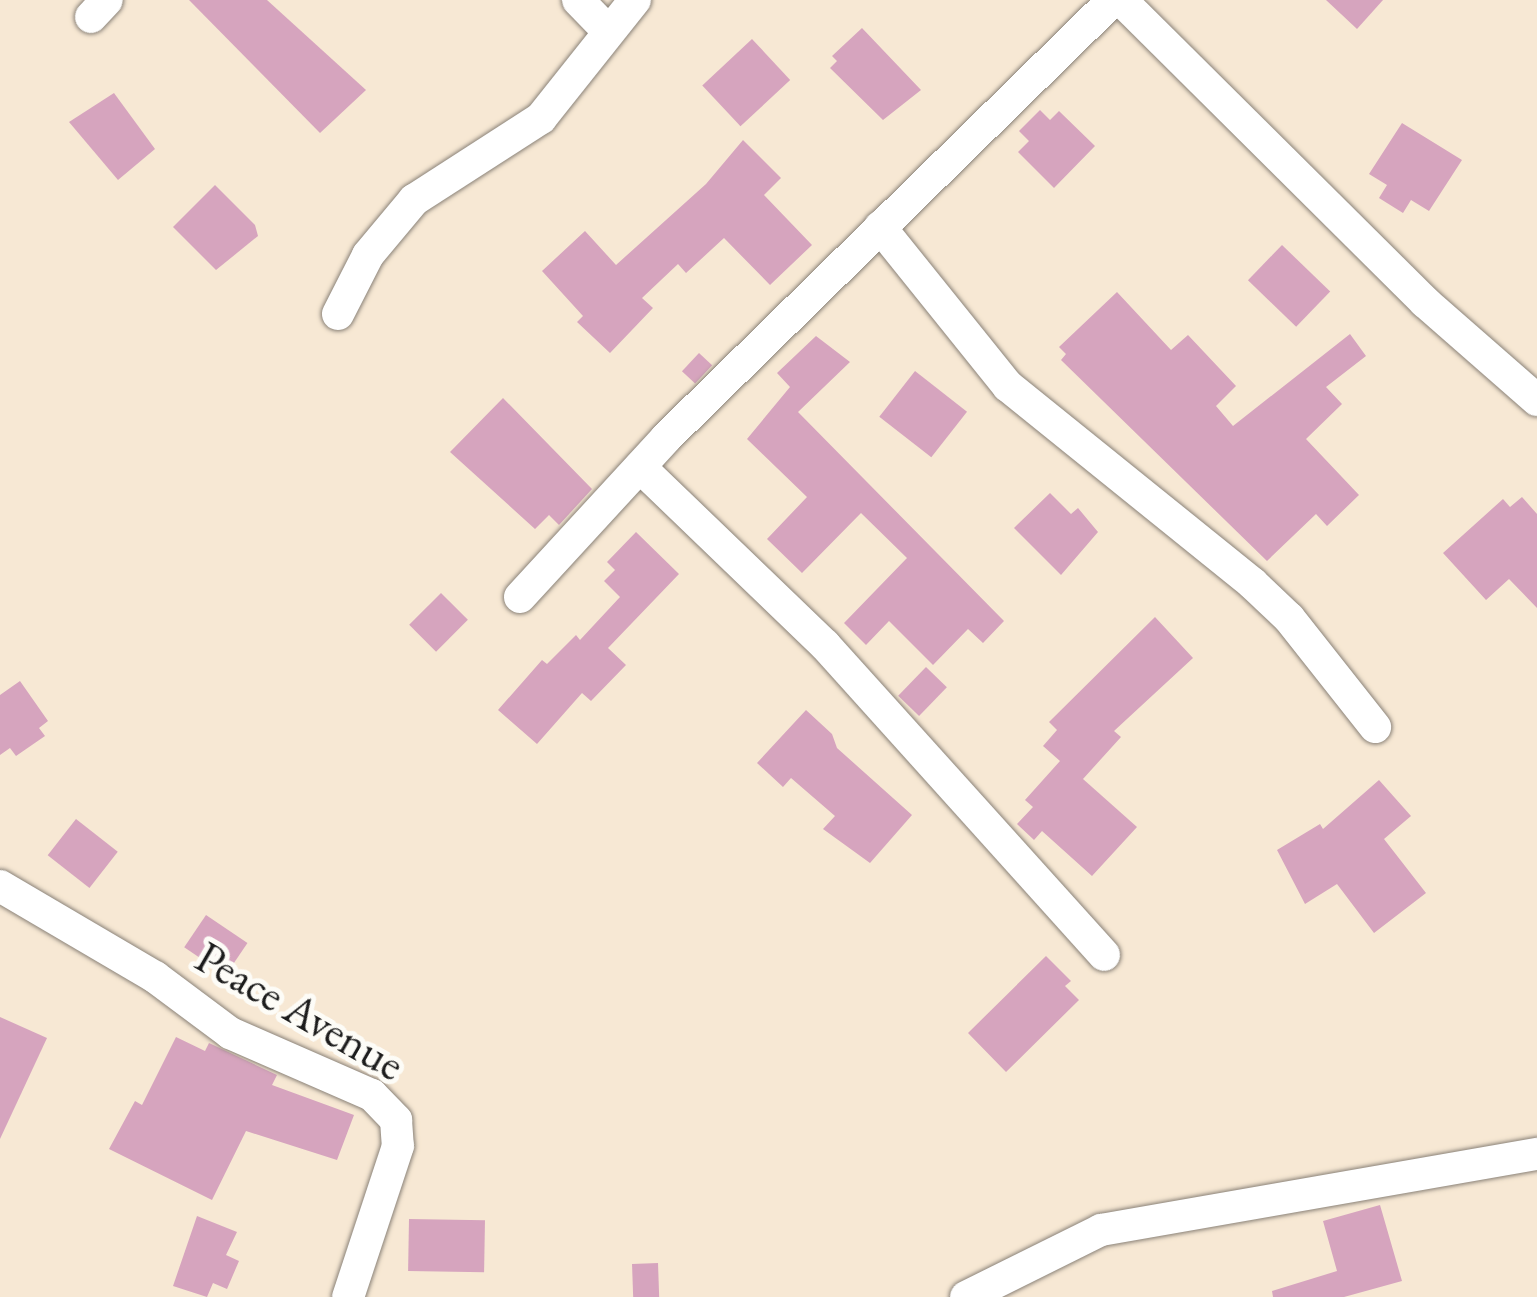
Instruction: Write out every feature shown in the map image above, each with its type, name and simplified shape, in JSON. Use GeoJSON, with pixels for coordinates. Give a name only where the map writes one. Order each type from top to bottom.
{"type":"FeatureCollection","features":[{"type":"Feature","properties":{"kind":"street"},"geometry":{"type":"LineString","coordinates":[[578,0],[608,30]]}},
{"type":"Feature","properties":{"kind":"street"},"geometry":{"type":"LineString","coordinates":[[338,314],[361,266],[414,200],[525,132],[564,95],[608,30],[635,0]]}},
{"type":"Feature","properties":{"kind":"street"},"geometry":{"type":"LineString","coordinates":[[520,596],[640,466],[1112,0]]}},
{"type":"Feature","properties":{"kind":"street"},"geometry":{"type":"LineString","coordinates":[[1120,0],[1425,302],[1537,400]]}},
{"type":"Feature","properties":{"kind":"street"},"geometry":{"type":"LineString","coordinates":[[880,227],[1008,386],[1289,618],[1375,726]]}},
{"type":"Feature","properties":{"kind":"street"},"geometry":{"type":"LineString","coordinates":[[640,466],[825,645],[1104,955]]}},
{"type":"Feature","properties":{"kind":"street","name":"Peace Avenue"},"geometry":{"type":"LineString","coordinates":[[0,886],[155,977],[230,1034],[372,1095],[396,1120],[398,1146],[348,1297]]}},
{"type":"Feature","properties":{"kind":"street"},"geometry":{"type":"LineString","coordinates":[[966,1297],[1101,1230],[1537,1154]]}},
{"type":"Feature","properties":{"kind":"building"},"geometry":{"type":"Polygon","coordinates":[[[189,0],[267,0],[366,90],[320,133],[189,0]]]}},
{"type":"Feature","properties":{"kind":"building"},"geometry":{"type":"Polygon","coordinates":[[[1326,0],[1383,0],[1357,29],[1326,0]]]}},
{"type":"Feature","properties":{"kind":"building"},"geometry":{"type":"Polygon","coordinates":[[[862,28],[921,90],[883,120],[830,68],[837,61],[832,56],[862,28]]]}},
{"type":"Feature","properties":{"kind":"building"},"geometry":{"type":"Polygon","coordinates":[[[752,39],[790,80],[740,126],[702,85],[752,39]]]}},
{"type":"Feature","properties":{"kind":"building"},"geometry":{"type":"Polygon","coordinates":[[[114,93],[155,149],[118,180],[69,122],[114,93]]]}},
{"type":"Feature","properties":{"kind":"building"},"geometry":{"type":"Polygon","coordinates":[[[1040,110],[1050,120],[1059,111],[1095,146],[1054,188],[1018,152],[1029,141],[1019,131],[1040,110]]]}},
{"type":"Feature","properties":{"kind":"building"},"geometry":{"type":"Polygon","coordinates":[[[1402,123],[1462,160],[1429,211],[1411,200],[1403,213],[1379,198],[1387,185],[1369,174],[1402,123]]]}},
{"type":"Feature","properties":{"kind":"building"},"geometry":{"type":"Polygon","coordinates":[[[743,140],[781,178],[764,195],[812,245],[770,285],[724,238],[686,273],[678,264],[642,298],[653,308],[610,353],[577,322],[583,316],[542,271],[585,231],[616,265],[706,184],[743,140]]]}},
{"type":"Feature","properties":{"kind":"building"},"geometry":{"type":"Polygon","coordinates":[[[215,185],[255,225],[258,236],[216,270],[173,227],[215,185]]]}},
{"type":"Feature","properties":{"kind":"building"},"geometry":{"type":"Polygon","coordinates":[[[1282,245],[1330,292],[1296,327],[1248,280],[1282,245]]]}},
{"type":"Feature","properties":{"kind":"building"},"geometry":{"type":"Polygon","coordinates":[[[1117,292],[1171,350],[1188,335],[1236,386],[1216,406],[1233,426],[1350,334],[1366,356],[1326,387],[1342,404],[1306,439],[1359,495],[1327,526],[1316,514],[1267,561],[1061,360],[1066,354],[1059,347],[1117,292]]]}},
{"type":"Feature","properties":{"kind":"building"},"geometry":{"type":"Polygon","coordinates":[[[816,336],[850,362],[798,412],[1004,621],[983,643],[968,629],[933,665],[889,621],[866,645],[844,623],[907,558],[861,513],[802,573],[767,539],[807,497],[747,439],[790,387],[777,373],[816,336]]]}},
{"type":"Feature","properties":{"kind":"building"},"geometry":{"type":"Polygon","coordinates":[[[699,353],[712,365],[695,384],[682,371],[699,353]]]}},
{"type":"Feature","properties":{"kind":"building"},"geometry":{"type":"Polygon","coordinates":[[[915,371],[967,412],[931,457],[879,417],[915,371]]]}},
{"type":"Feature","properties":{"kind":"building"},"geometry":{"type":"Polygon","coordinates":[[[503,398],[592,489],[559,525],[549,515],[535,529],[450,452],[503,398]]]}},
{"type":"Feature","properties":{"kind":"building"},"geometry":{"type":"Polygon","coordinates":[[[1050,493],[1071,514],[1078,508],[1098,532],[1061,575],[1014,528],[1050,493]]]}},
{"type":"Feature","properties":{"kind":"building"},"geometry":{"type":"Polygon","coordinates":[[[1522,497],[1537,514],[1537,608],[1509,579],[1486,600],[1443,553],[1503,499],[1510,507],[1522,497]]]}},
{"type":"Feature","properties":{"kind":"building"},"geometry":{"type":"Polygon","coordinates":[[[636,532],[679,574],[608,648],[626,665],[591,701],[582,693],[537,744],[498,710],[542,660],[547,664],[576,635],[580,640],[620,597],[604,581],[615,570],[607,562],[636,532]]]}},
{"type":"Feature","properties":{"kind":"building"},"geometry":{"type":"Polygon","coordinates":[[[441,593],[468,620],[436,652],[409,625],[441,593]]]}},
{"type":"Feature","properties":{"kind":"building"},"geometry":{"type":"Polygon","coordinates":[[[1155,617],[1193,658],[1114,731],[1121,737],[1083,779],[1137,827],[1092,876],[1042,831],[1034,840],[1017,824],[1033,807],[1025,800],[1060,761],[1043,746],[1057,730],[1049,722],[1155,617]]]}},
{"type":"Feature","properties":{"kind":"building"},"geometry":{"type":"Polygon","coordinates":[[[926,667],[947,687],[919,716],[898,696],[926,667]]]}},
{"type":"Feature","properties":{"kind":"building"},"geometry":{"type":"Polygon","coordinates":[[[20,681],[48,721],[39,728],[45,736],[16,756],[10,748],[0,755],[0,695],[20,681]]]}},
{"type":"Feature","properties":{"kind":"building"},"geometry":{"type":"Polygon","coordinates":[[[806,710],[832,734],[837,748],[912,815],[870,863],[823,829],[835,816],[791,778],[783,787],[757,763],[806,710]]]}},
{"type":"Feature","properties":{"kind":"building"},"geometry":{"type":"Polygon","coordinates":[[[1379,780],[1411,816],[1384,839],[1426,893],[1374,933],[1337,884],[1305,904],[1277,850],[1320,824],[1323,829],[1379,780]]]}},
{"type":"Feature","properties":{"kind":"building"},"geometry":{"type":"Polygon","coordinates":[[[76,819],[118,852],[89,888],[48,855],[76,819]]]}},
{"type":"Feature","properties":{"kind":"building"},"geometry":{"type":"Polygon","coordinates":[[[206,915],[247,943],[226,975],[184,947],[206,915]]]}},
{"type":"Feature","properties":{"kind":"building"},"geometry":{"type":"Polygon","coordinates":[[[1046,956],[1071,981],[1065,986],[1079,1000],[1006,1072],[968,1033],[1046,956]]]}},
{"type":"Feature","properties":{"kind":"building"},"geometry":{"type":"Polygon","coordinates":[[[0,1017],[47,1038],[0,1139],[0,1017]]]}},
{"type":"Feature","properties":{"kind":"building"},"geometry":{"type":"Polygon","coordinates":[[[176,1037],[205,1051],[209,1043],[277,1075],[272,1085],[354,1115],[337,1160],[246,1131],[212,1200],[109,1149],[135,1101],[142,1105],[176,1037]]]}},
{"type":"Feature","properties":{"kind":"building"},"geometry":{"type":"Polygon","coordinates":[[[1380,1205],[1402,1281],[1344,1297],[1273,1297],[1272,1291],[1337,1271],[1323,1221],[1380,1205]]]}},
{"type":"Feature","properties":{"kind":"building"},"geometry":{"type":"Polygon","coordinates":[[[197,1216],[237,1232],[226,1255],[239,1261],[227,1289],[213,1283],[207,1297],[173,1286],[197,1216]]]}},
{"type":"Feature","properties":{"kind":"building"},"geometry":{"type":"Polygon","coordinates":[[[409,1219],[485,1220],[484,1272],[408,1271],[409,1219]]]}},
{"type":"Feature","properties":{"kind":"building"},"geometry":{"type":"Polygon","coordinates":[[[658,1263],[659,1297],[633,1297],[632,1264],[658,1263]]]}}]}
